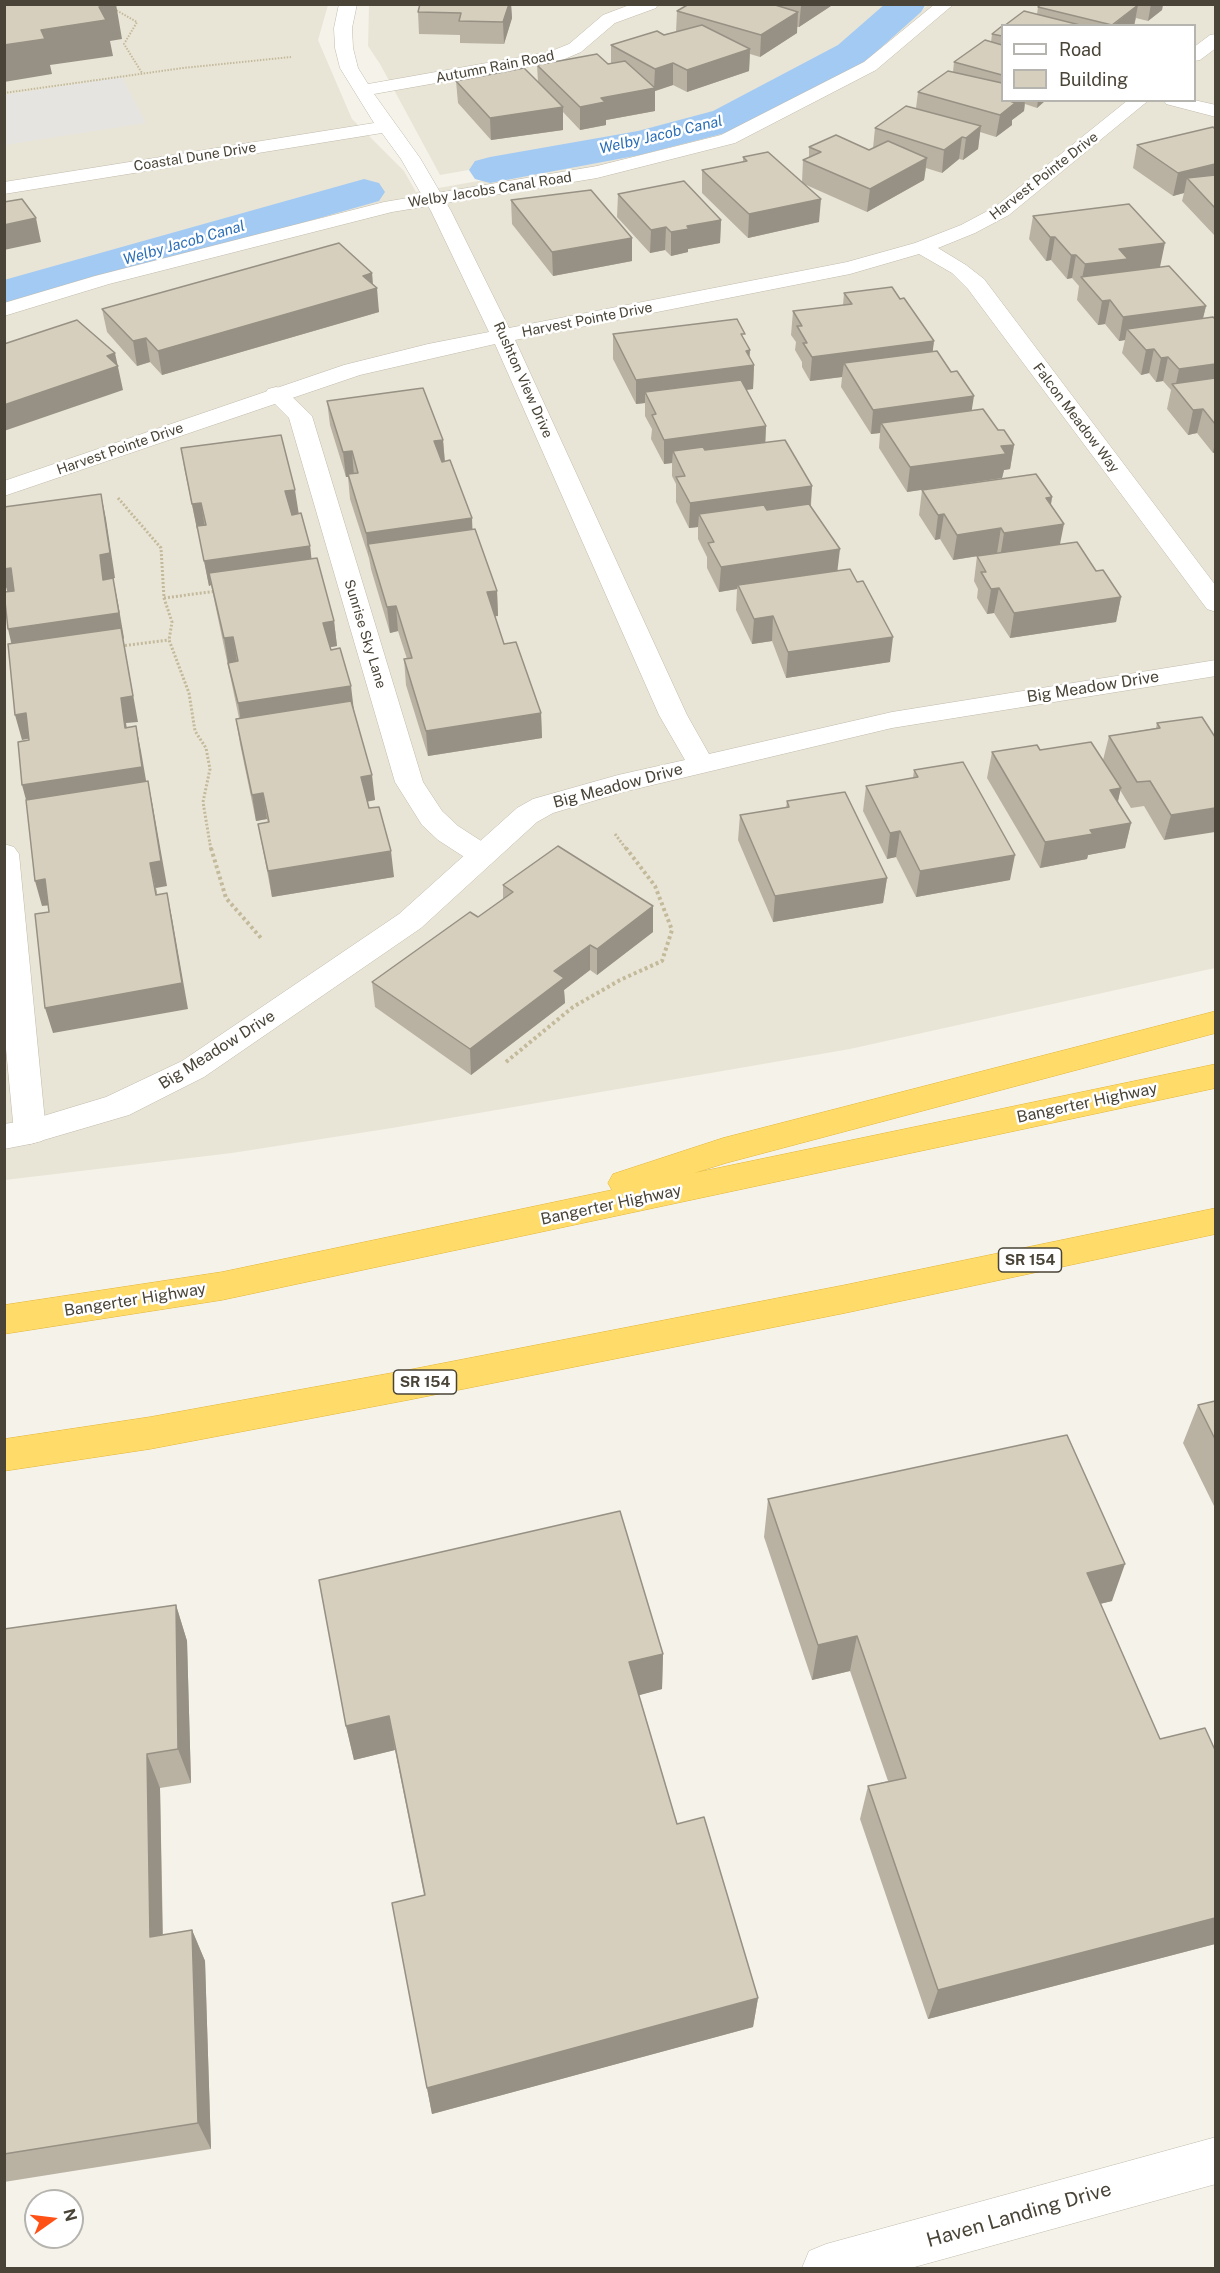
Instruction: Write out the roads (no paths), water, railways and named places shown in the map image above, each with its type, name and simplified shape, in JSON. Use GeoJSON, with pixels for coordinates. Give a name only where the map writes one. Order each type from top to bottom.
{"type":"FeatureCollection","features":[{"type":"Feature","properties":{"kind":"highway"},"geometry":{"type":"LineString","coordinates":[[458,1238],[723,1151],[1215,1022]]}},
{"type":"Feature","properties":{"kind":"highway","name":"Bangerter Highway"},"geometry":{"type":"LineString","coordinates":[[4,1320],[222,1286],[458,1238],[1215,1076]]}},
{"type":"Feature","properties":{"kind":"highway","name":"SR 154"},"geometry":{"type":"LineString","coordinates":[[4,1455],[150,1432],[408,1386],[845,1299],[1215,1221]]}},
{"type":"Feature","properties":{"kind":"highway"},"geometry":{"type":"LineString","coordinates":[[845,1299],[1215,1238]]}},
{"type":"Feature","properties":{"kind":"street","name":"Rushton View Drive"},"geometry":{"type":"LineString","coordinates":[[348,4],[343,28],[344,48],[350,68],[362,91],[410,158],[434,198],[503,337],[673,715],[701,764]]}},
{"type":"Feature","properties":{"kind":"street"},"geometry":{"type":"LineString","coordinates":[[597,4],[609,20]]}},
{"type":"Feature","properties":{"kind":"street","name":"Autumn Rain Road"},"geometry":{"type":"LineString","coordinates":[[362,91],[554,57],[575,48],[609,20],[650,4]]}},
{"type":"Feature","properties":{"kind":"street","name":"Welby Jacobs Canal Road"},"geometry":{"type":"LineString","coordinates":[[4,310],[102,280],[391,206],[597,172],[728,139],[870,66],[946,4]]}},
{"type":"Feature","properties":{"kind":"street"},"geometry":{"type":"LineString","coordinates":[[1196,54],[1215,39]]}},
{"type":"Feature","properties":{"kind":"street","name":"Harvest Pointe Drive"},"geometry":{"type":"LineString","coordinates":[[4,489],[276,394],[374,364],[850,268],[922,247],[968,229],[1002,211],[1138,102]]}},
{"type":"Feature","properties":{"kind":"street"},"geometry":{"type":"LineString","coordinates":[[1181,102],[1215,111]]}},
{"type":"Feature","properties":{"kind":"street","name":"Coastal Dune Drive"},"geometry":{"type":"LineString","coordinates":[[4,188],[386,127]]}},
{"type":"Feature","properties":{"kind":"street","name":"Falcon Meadow Way"},"geometry":{"type":"LineString","coordinates":[[922,247],[954,266],[976,284],[1215,604]]}},
{"type":"Feature","properties":{"kind":"street","name":"Sunrise Sky Lane"},"geometry":{"type":"LineString","coordinates":[[276,394],[300,416],[409,782],[432,818],[448,833],[482,855]]}},
{"type":"Feature","properties":{"kind":"street","name":"Big Meadow Drive"},"geometry":{"type":"LineString","coordinates":[[17,1135],[117,1106],[193,1069],[410,921],[527,815],[543,806],[701,764],[892,720],[1215,668]]}},
{"type":"Feature","properties":{"kind":"street"},"geometry":{"type":"LineString","coordinates":[[4,854],[17,1135]]}},
{"type":"Feature","properties":{"kind":"street","name":"Haven Landing Drive"},"geometry":{"type":"LineString","coordinates":[[826,2268],[1214,2164]]}},
{"type":"Feature","properties":{"kind":"waterway","name":"Welby Jacob Canal"},"geometry":{"type":"LineString","coordinates":[[490,170],[640,143],[727,120],[852,53],[908,4]]}},
{"type":"Feature","properties":{"kind":"waterway","name":"Welby Jacob Canal"},"geometry":{"type":"LineString","coordinates":[[4,294],[364,192]]}}]}
